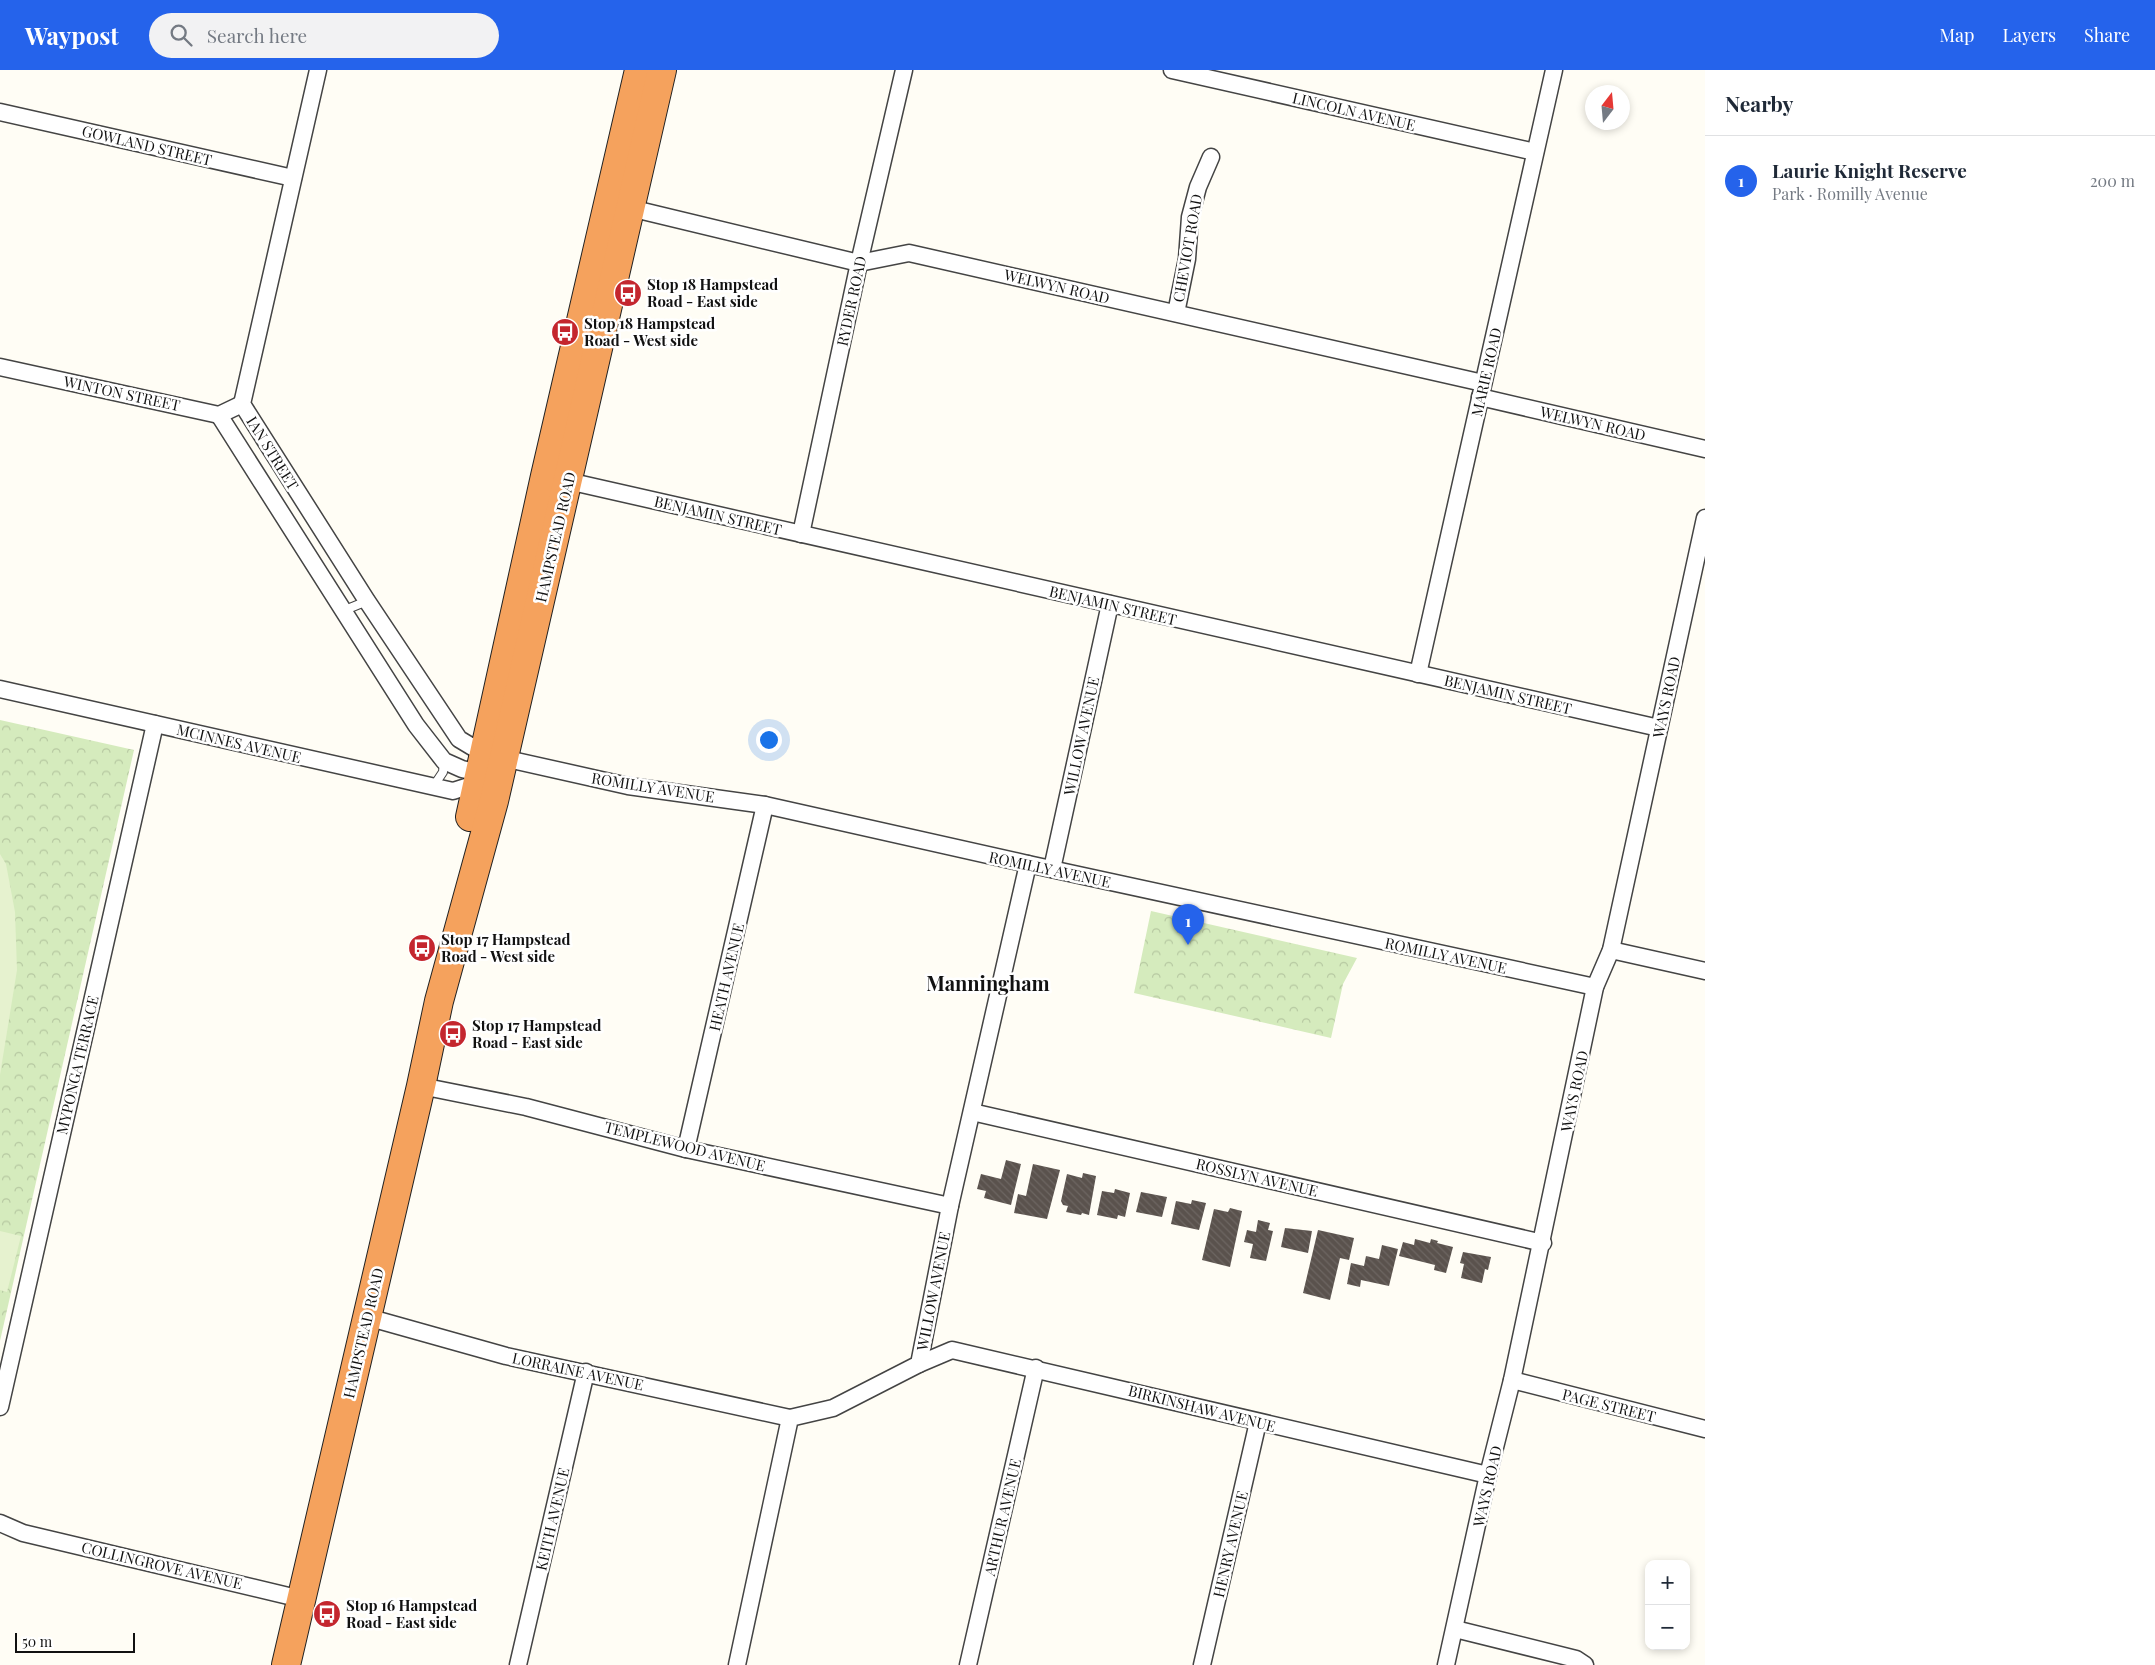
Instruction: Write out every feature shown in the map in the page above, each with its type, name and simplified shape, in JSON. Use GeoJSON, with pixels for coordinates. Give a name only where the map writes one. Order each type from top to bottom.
{"type":"FeatureCollection","features":[{"type":"Feature","properties":{"kind":"highway","name":"HAMPSTEAD ROAD"},"geometry":{"type":"LineString","coordinates":[[286,1665],[421,1086],[488,774],[619,206],[639,70]]}},
{"type":"Feature","properties":{"kind":"highway","name":"HAMPSTEAD ROAD"},"geometry":{"type":"LineString","coordinates":[[619,206],[662,70]]}},
{"type":"Feature","properties":{"kind":"street","name":"IAN STREET"},"geometry":{"type":"LineString","coordinates":[[318,70],[242,404],[366,601],[459,738],[488,774]]}},
{"type":"Feature","properties":{"kind":"street","name":"RYDER ROAD"},"geometry":{"type":"LineString","coordinates":[[802,534],[859,263],[904,70]]}},
{"type":"Feature","properties":{"kind":"street","name":"LINCOLN AVENUE"},"geometry":{"type":"LineString","coordinates":[[1172,70],[1229,76],[1535,152]]}},
{"type":"Feature","properties":{"kind":"street","name":"MARIE ROAD"},"geometry":{"type":"LineString","coordinates":[[1418,674],[1554,70]]}},
{"type":"Feature","properties":{"kind":"street","name":"GOWLAND STREET"},"geometry":{"type":"LineString","coordinates":[[0,112],[293,178]]}},
{"type":"Feature","properties":{"kind":"street","name":"CHEVIOT ROAD"},"geometry":{"type":"LineString","coordinates":[[1176,313],[1187,259],[1190,218],[1198,187],[1211,157]]}},
{"type":"Feature","properties":{"kind":"street","name":"WELWYN ROAD"},"geometry":{"type":"LineString","coordinates":[[619,206],[859,263],[909,252],[1176,313],[1482,390],[1705,449]]}},
{"type":"Feature","properties":{"kind":"street","name":"WINTON STREET"},"geometry":{"type":"LineString","coordinates":[[0,366],[219,415]]}},
{"type":"Feature","properties":{"kind":"street"},"geometry":{"type":"LineString","coordinates":[[219,415],[242,404]]}},
{"type":"Feature","properties":{"kind":"street","name":"IAN STREET"},"geometry":{"type":"LineString","coordinates":[[219,415],[345,610],[416,725],[444,761]]}},
{"type":"Feature","properties":{"kind":"street","name":"BENJAMIN STREET"},"geometry":{"type":"LineString","coordinates":[[557,478],[1659,728]]}},
{"type":"Feature","properties":{"kind":"street","name":"WAYS ROAD"},"geometry":{"type":"LineString","coordinates":[[1446,1665],[1488,1476],[1512,1380],[1595,987],[1611,950],[1659,728],[1699,573],[1705,518]]}},
{"type":"Feature","properties":{"kind":"street","name":"WILLOW AVENUE"},"geometry":{"type":"LineString","coordinates":[[1052,869],[1110,604]]}},
{"type":"Feature","properties":{"kind":"street","name":"MCINNES AVENUE"},"geometry":{"type":"LineString","coordinates":[[0,689],[452,791],[488,774]]}},
{"type":"Feature","properties":{"kind":"street","name":"MYPONGA TERRACE"},"geometry":{"type":"LineString","coordinates":[[0,1406],[155,724]]}},
{"type":"Feature","properties":{"kind":"street"},"geometry":{"type":"LineString","coordinates":[[444,761],[462,769],[488,774]]}},
{"type":"Feature","properties":{"kind":"street","name":"ROMILLY AVENUE"},"geometry":{"type":"LineString","coordinates":[[488,774],[628,786],[765,805],[1595,987]]}},
{"type":"Feature","properties":{"kind":"street","name":"HEATH AVENUE"},"geometry":{"type":"LineString","coordinates":[[686,1149],[765,805]]}},
{"type":"Feature","properties":{"kind":"street","name":"WILLOW AVENUE"},"geometry":{"type":"LineString","coordinates":[[790,1418],[833,1408],[919,1364],[950,1206],[1028,864]]}},
{"type":"Feature","properties":{"kind":"street"},"geometry":{"type":"LineString","coordinates":[[1611,950],[1705,971]]}},
{"type":"Feature","properties":{"kind":"street","name":"TEMPLEWOOD AVENUE"},"geometry":{"type":"LineString","coordinates":[[421,1086],[545,1111],[686,1149],[950,1206]]}},
{"type":"Feature","properties":{"kind":"street","name":"ROSSLYN AVENUE"},"geometry":{"type":"LineString","coordinates":[[972,1112],[1542,1243]]}},
{"type":"Feature","properties":{"kind":"street","name":"LORRAINE AVENUE"},"geometry":{"type":"LineString","coordinates":[[367,1318],[506,1356],[790,1418]]}},
{"type":"Feature","properties":{"kind":"street","name":"BIRKINSHAW AVENUE"},"geometry":{"type":"LineString","coordinates":[[919,1364],[952,1350],[1036,1368],[1488,1476]]}},
{"type":"Feature","properties":{"kind":"street","name":"ARTHUR AVENUE"},"geometry":{"type":"LineString","coordinates":[[968,1665],[1036,1368]]}},
{"type":"Feature","properties":{"kind":"street","name":"KEITH AVENUE"},"geometry":{"type":"LineString","coordinates":[[518,1665],[586,1372]]}},
{"type":"Feature","properties":{"kind":"street","name":"PAGE STREET"},"geometry":{"type":"LineString","coordinates":[[1512,1380],[1705,1429]]}},
{"type":"Feature","properties":{"kind":"street"},"geometry":{"type":"LineString","coordinates":[[737,1665],[790,1418]]}},
{"type":"Feature","properties":{"kind":"street","name":"HENRY AVENUE"},"geometry":{"type":"LineString","coordinates":[[1202,1665],[1258,1422]]}},
{"type":"Feature","properties":{"kind":"street","name":"COLLINGROVE AVENUE"},"geometry":{"type":"LineString","coordinates":[[0,1523],[23,1533],[301,1599]]}},
{"type":"Feature","properties":{"kind":"street","name":"COLLINGROVE AVENUE"},"geometry":{"type":"LineString","coordinates":[[0,1532],[23,1533]]}},
{"type":"Feature","properties":{"kind":"street"},"geometry":{"type":"LineString","coordinates":[[1455,1629],[1576,1659],[1585,1665]]}},
{"type":"Feature","properties":{"kind":"lane"},"geometry":{"type":"LineString","coordinates":[[345,610],[366,601]]}},
{"type":"Feature","properties":{"kind":"lane"},"geometry":{"type":"LineString","coordinates":[[433,787],[443,772],[444,761]]}},
{"type":"Feature","properties":{"kind":"green space"},"geometry":{"type":"Polygon","coordinates":[[[0,720],[134,750],[0,1341],[0,720]]]}},
{"type":"Feature","properties":{"kind":"green space"},"geometry":{"type":"Polygon","coordinates":[[[0,854],[6,864],[15,912],[17,970],[0,1075],[0,854]]]}},
{"type":"Feature","properties":{"kind":"green space"},"geometry":{"type":"Polygon","coordinates":[[[1151,911],[1357,958],[1343,984],[1331,1038],[1134,993],[1151,911]]]}},
{"type":"Feature","properties":{"kind":"green space"},"geometry":{"type":"Polygon","coordinates":[[[0,1231],[21,1236],[7,1292],[0,1290],[0,1231]]]}},
{"type":"Feature","properties":{"kind":"building"},"geometry":{"type":"Polygon","coordinates":[[[1006,1160],[1021,1164],[1011,1205],[984,1198],[986,1191],[977,1189],[981,1174],[1001,1179],[1006,1160]]]}},
{"type":"Feature","properties":{"kind":"building"},"geometry":{"type":"Polygon","coordinates":[[[1033,1164],[1060,1170],[1047,1219],[1014,1213],[1018,1194],[1026,1196],[1033,1164]]]}},
{"type":"Feature","properties":{"kind":"building"},"geometry":{"type":"Polygon","coordinates":[[[1083,1173],[1096,1176],[1089,1215],[1066,1212],[1068,1206],[1063,1205],[1061,1201],[1067,1174],[1082,1178],[1083,1173]]]}},
{"type":"Feature","properties":{"kind":"building"},"geometry":{"type":"Polygon","coordinates":[[[1115,1189],[1130,1193],[1125,1217],[1118,1215],[1117,1219],[1097,1215],[1102,1191],[1114,1193],[1115,1189]]]}},
{"type":"Feature","properties":{"kind":"building"},"geometry":{"type":"Polygon","coordinates":[[[1141,1192],[1167,1197],[1162,1217],[1136,1212],[1141,1192]]]}},
{"type":"Feature","properties":{"kind":"building"},"geometry":{"type":"Polygon","coordinates":[[[1192,1200],[1206,1203],[1199,1230],[1171,1224],[1176,1201],[1191,1204],[1192,1200]]]}},
{"type":"Feature","properties":{"kind":"building"},"geometry":{"type":"Polygon","coordinates":[[[1230,1208],[1242,1211],[1230,1267],[1202,1260],[1214,1209],[1228,1212],[1230,1208]]]}},
{"type":"Feature","properties":{"kind":"building"},"geometry":{"type":"Polygon","coordinates":[[[1258,1220],[1270,1223],[1268,1230],[1273,1231],[1266,1261],[1250,1258],[1253,1244],[1244,1242],[1247,1230],[1256,1232],[1258,1220]]]}},
{"type":"Feature","properties":{"kind":"building"},"geometry":{"type":"Polygon","coordinates":[[[1285,1228],[1312,1231],[1308,1253],[1281,1247],[1285,1228]]]}},
{"type":"Feature","properties":{"kind":"building"},"geometry":{"type":"Polygon","coordinates":[[[1318,1230],[1354,1238],[1349,1260],[1340,1258],[1330,1300],[1303,1293],[1318,1230]]]}},
{"type":"Feature","properties":{"kind":"building"},"geometry":{"type":"Polygon","coordinates":[[[1415,1239],[1430,1243],[1431,1239],[1438,1241],[1437,1243],[1453,1247],[1446,1273],[1434,1270],[1435,1265],[1399,1256],[1403,1242],[1414,1245],[1415,1239]]]}},
{"type":"Feature","properties":{"kind":"building"},"geometry":{"type":"Polygon","coordinates":[[[1382,1245],[1398,1249],[1389,1286],[1361,1280],[1360,1287],[1347,1284],[1351,1263],[1364,1266],[1366,1256],[1379,1259],[1382,1245]]]}},
{"type":"Feature","properties":{"kind":"building"},"geometry":{"type":"Polygon","coordinates":[[[1463,1252],[1491,1257],[1488,1270],[1485,1269],[1482,1283],[1461,1278],[1464,1264],[1460,1263],[1463,1252]]]}},
{"type":"Feature","properties":{"kind":"place","name":"Stop 18 Hampstead Road - East side"},"geometry":{"type":"Point","coordinates":[628,293]}},
{"type":"Feature","properties":{"kind":"place","name":"Stop 18 Hampstead Road - West side"},"geometry":{"type":"Point","coordinates":[565,332]}},
{"type":"Feature","properties":{"kind":"place","name":"Laurie Knight Reserve"},"geometry":{"type":"Point","coordinates":[1188,945]}},
{"type":"Feature","properties":{"kind":"place","name":"Stop 17 Hampstead Road - West side"},"geometry":{"type":"Point","coordinates":[422,948]}},
{"type":"Feature","properties":{"kind":"place","name":"Stop 17 Hampstead Road - East side"},"geometry":{"type":"Point","coordinates":[453,1034]}},
{"type":"Feature","properties":{"kind":"place","name":"Stop 16 Hampstead Road - East side"},"geometry":{"type":"Point","coordinates":[327,1614]}},
{"type":"Feature","properties":{"kind":"district","name":"Manningham"},"geometry":{"type":"Point","coordinates":[988,982]}}]}
